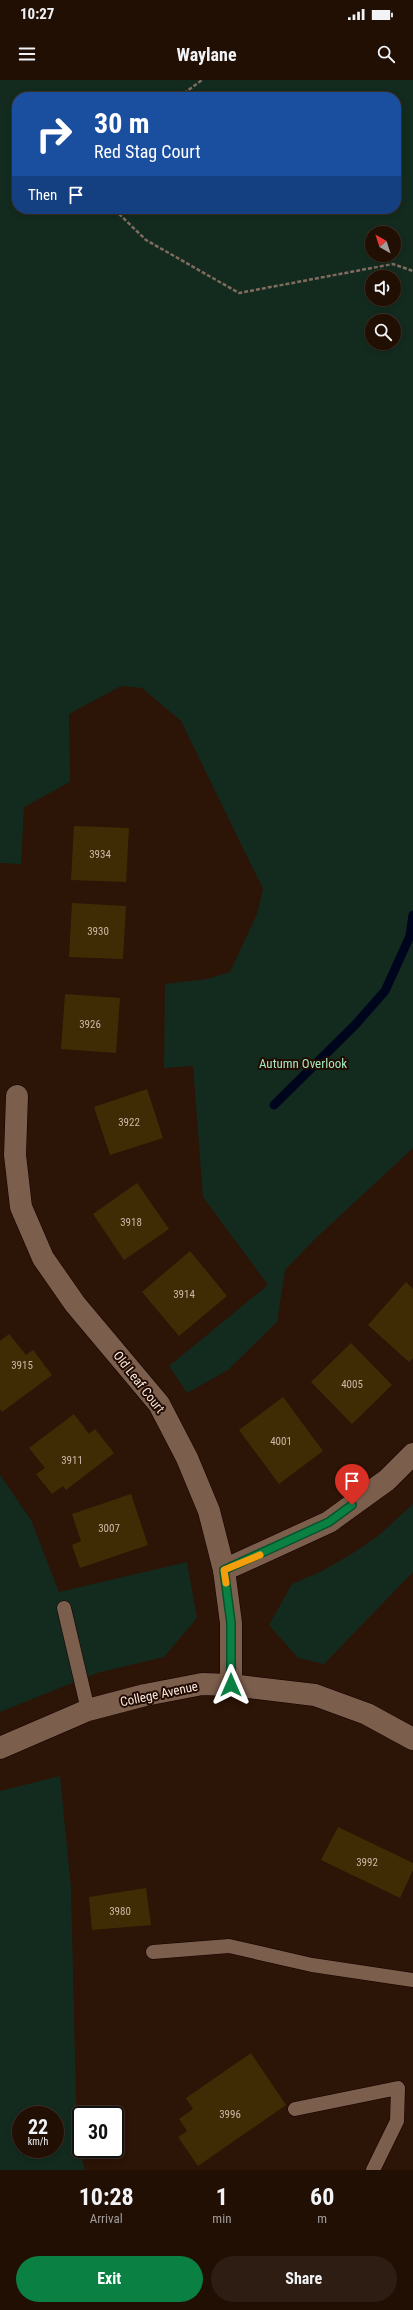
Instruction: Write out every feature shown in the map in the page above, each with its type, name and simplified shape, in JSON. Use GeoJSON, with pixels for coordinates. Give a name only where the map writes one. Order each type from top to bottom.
{"type":"FeatureCollection","features":[{"type":"Feature","properties":{"kind":"street","name":"Old Leaf Court"},"geometry":{"type":"LineString","coordinates":[[17,1096],[15,1155],[21,1207],[43,1258],[75,1304],[159,1404],[187,1458],[209,1511],[224,1570],[231,1623],[231,1685]]}},
{"type":"Feature","properties":{"kind":"street"},"geometry":{"type":"LineString","coordinates":[[224,1570],[329,1522],[387,1480],[413,1454]]}},
{"type":"Feature","properties":{"kind":"street","name":"College Avenue"},"geometry":{"type":"LineString","coordinates":[[0,1748],[88,1710],[145,1695],[202,1684],[231,1685],[315,1695],[367,1714],[413,1739]]}},
{"type":"Feature","properties":{"kind":"lane"},"geometry":{"type":"LineString","coordinates":[[64,1608],[88,1710]]}},
{"type":"Feature","properties":{"kind":"lane"},"geometry":{"type":"LineString","coordinates":[[153,1952],[229,1946],[312,1965],[413,1980]]}},
{"type":"Feature","properties":{"kind":"lane"},"geometry":{"type":"LineString","coordinates":[[295,2109],[398,2088],[397,2121],[373,2170]]}},
{"type":"Feature","properties":{"kind":"path"},"geometry":{"type":"LineString","coordinates":[[186,92],[202,80]]}},
{"type":"Feature","properties":{"kind":"path"},"geometry":{"type":"LineString","coordinates":[[119,214],[146,240],[239,293],[393,264],[413,271]]}},
{"type":"Feature","properties":{"kind":"green space","name":"Autumn Overlook"},"geometry":{"type":"Polygon","coordinates":[[[0,80],[413,80],[413,1148],[316,1238],[285,1270],[277,1322],[228,1370],[187,1393],[169,1366],[268,1285],[203,1197],[193,1066],[164,1068],[165,984],[207,979],[230,972],[257,914],[263,889],[181,721],[142,688],[121,686],[69,714],[70,782],[24,807],[21,864],[0,863],[0,80]]]}},
{"type":"Feature","properties":{"kind":"green space"},"geometry":{"type":"Polygon","coordinates":[[[0,1475],[31,1520],[59,1592],[187,1562],[197,1618],[164,1657],[97,1673],[0,1712],[0,1475]]]}},
{"type":"Feature","properties":{"kind":"green space"},"geometry":{"type":"Polygon","coordinates":[[[413,1504],[413,1572],[324,1664],[298,1658],[269,1625],[292,1584],[322,1571],[350,1555],[377,1537],[413,1504]]]}},
{"type":"Feature","properties":{"kind":"green space"},"geometry":{"type":"Polygon","coordinates":[[[60,1776],[71,1888],[76,2106],[72,2106],[72,2158],[82,2158],[85,2170],[0,2170],[0,1791],[60,1776]]]}},
{"type":"Feature","properties":{"kind":"building"},"geometry":{"type":"Polygon","coordinates":[[[74,826],[129,828],[126,882],[71,880],[74,826]]]}},
{"type":"Feature","properties":{"kind":"building"},"geometry":{"type":"Polygon","coordinates":[[[72,903],[126,906],[123,959],[69,957],[72,903]]]}},
{"type":"Feature","properties":{"kind":"building"},"geometry":{"type":"Polygon","coordinates":[[[65,994],[120,998],[116,1053],[61,1049],[65,994]]]}},
{"type":"Feature","properties":{"kind":"building"},"geometry":{"type":"Polygon","coordinates":[[[147,1089],[163,1138],[110,1155],[94,1107],[147,1089]]]}},
{"type":"Feature","properties":{"kind":"building"},"geometry":{"type":"Polygon","coordinates":[[[137,1183],[169,1229],[124,1260],[93,1214],[137,1183]]]}},
{"type":"Feature","properties":{"kind":"building"},"geometry":{"type":"Polygon","coordinates":[[[190,1251],[227,1296],[179,1336],[142,1292],[190,1251]]]}},
{"type":"Feature","properties":{"kind":"building"},"geometry":{"type":"Polygon","coordinates":[[[406,1282],[413,1289],[413,1358],[409,1362],[368,1325],[406,1282]]]}},
{"type":"Feature","properties":{"kind":"building"},"geometry":{"type":"Polygon","coordinates":[[[9,1334],[26,1355],[33,1350],[52,1375],[2,1412],[0,1409],[0,1341],[9,1334]]]}},
{"type":"Feature","properties":{"kind":"building"},"geometry":{"type":"Polygon","coordinates":[[[351,1343],[392,1385],[352,1424],[311,1382],[351,1343]]]}},
{"type":"Feature","properties":{"kind":"building"},"geometry":{"type":"Polygon","coordinates":[[[283,1397],[323,1451],[279,1484],[239,1430],[283,1397]]]}},
{"type":"Feature","properties":{"kind":"building"},"geometry":{"type":"Polygon","coordinates":[[[74,1414],[89,1434],[95,1429],[114,1453],[66,1490],[63,1486],[52,1494],[36,1474],[45,1468],[29,1448],[74,1414]]]}},
{"type":"Feature","properties":{"kind":"building"},"geometry":{"type":"Polygon","coordinates":[[[131,1494],[148,1545],[80,1568],[72,1545],[81,1541],[72,1514],[131,1494]]]}},
{"type":"Feature","properties":{"kind":"building"},"geometry":{"type":"Polygon","coordinates":[[[338,1827],[413,1863],[413,1870],[400,1898],[321,1860],[338,1827]]]}},
{"type":"Feature","properties":{"kind":"building"},"geometry":{"type":"Polygon","coordinates":[[[146,1888],[151,1925],[92,1930],[89,1897],[146,1888]]]}},
{"type":"Feature","properties":{"kind":"building"},"geometry":{"type":"Polygon","coordinates":[[[251,2053],[286,2105],[198,2166],[178,2137],[187,2131],[179,2119],[193,2109],[186,2098],[251,2053]]]}},
{"type":"Feature","properties":{"kind":"waterway"},"geometry":{"type":"LineString","coordinates":[[274,1105],[355,1025],[385,991],[410,936],[413,915]]}},
{"type":"Feature","properties":{"kind":"slow traffic"},"geometry":{"type":"LineString","coordinates":[[226,1583],[224,1570],[260,1555]]}},
{"type":"Feature","properties":{"kind":"route"},"geometry":{"type":"LineString","coordinates":[[231,1685],[231,1623],[224,1570],[290,1542],[329,1522],[352,1505]]}}]}
